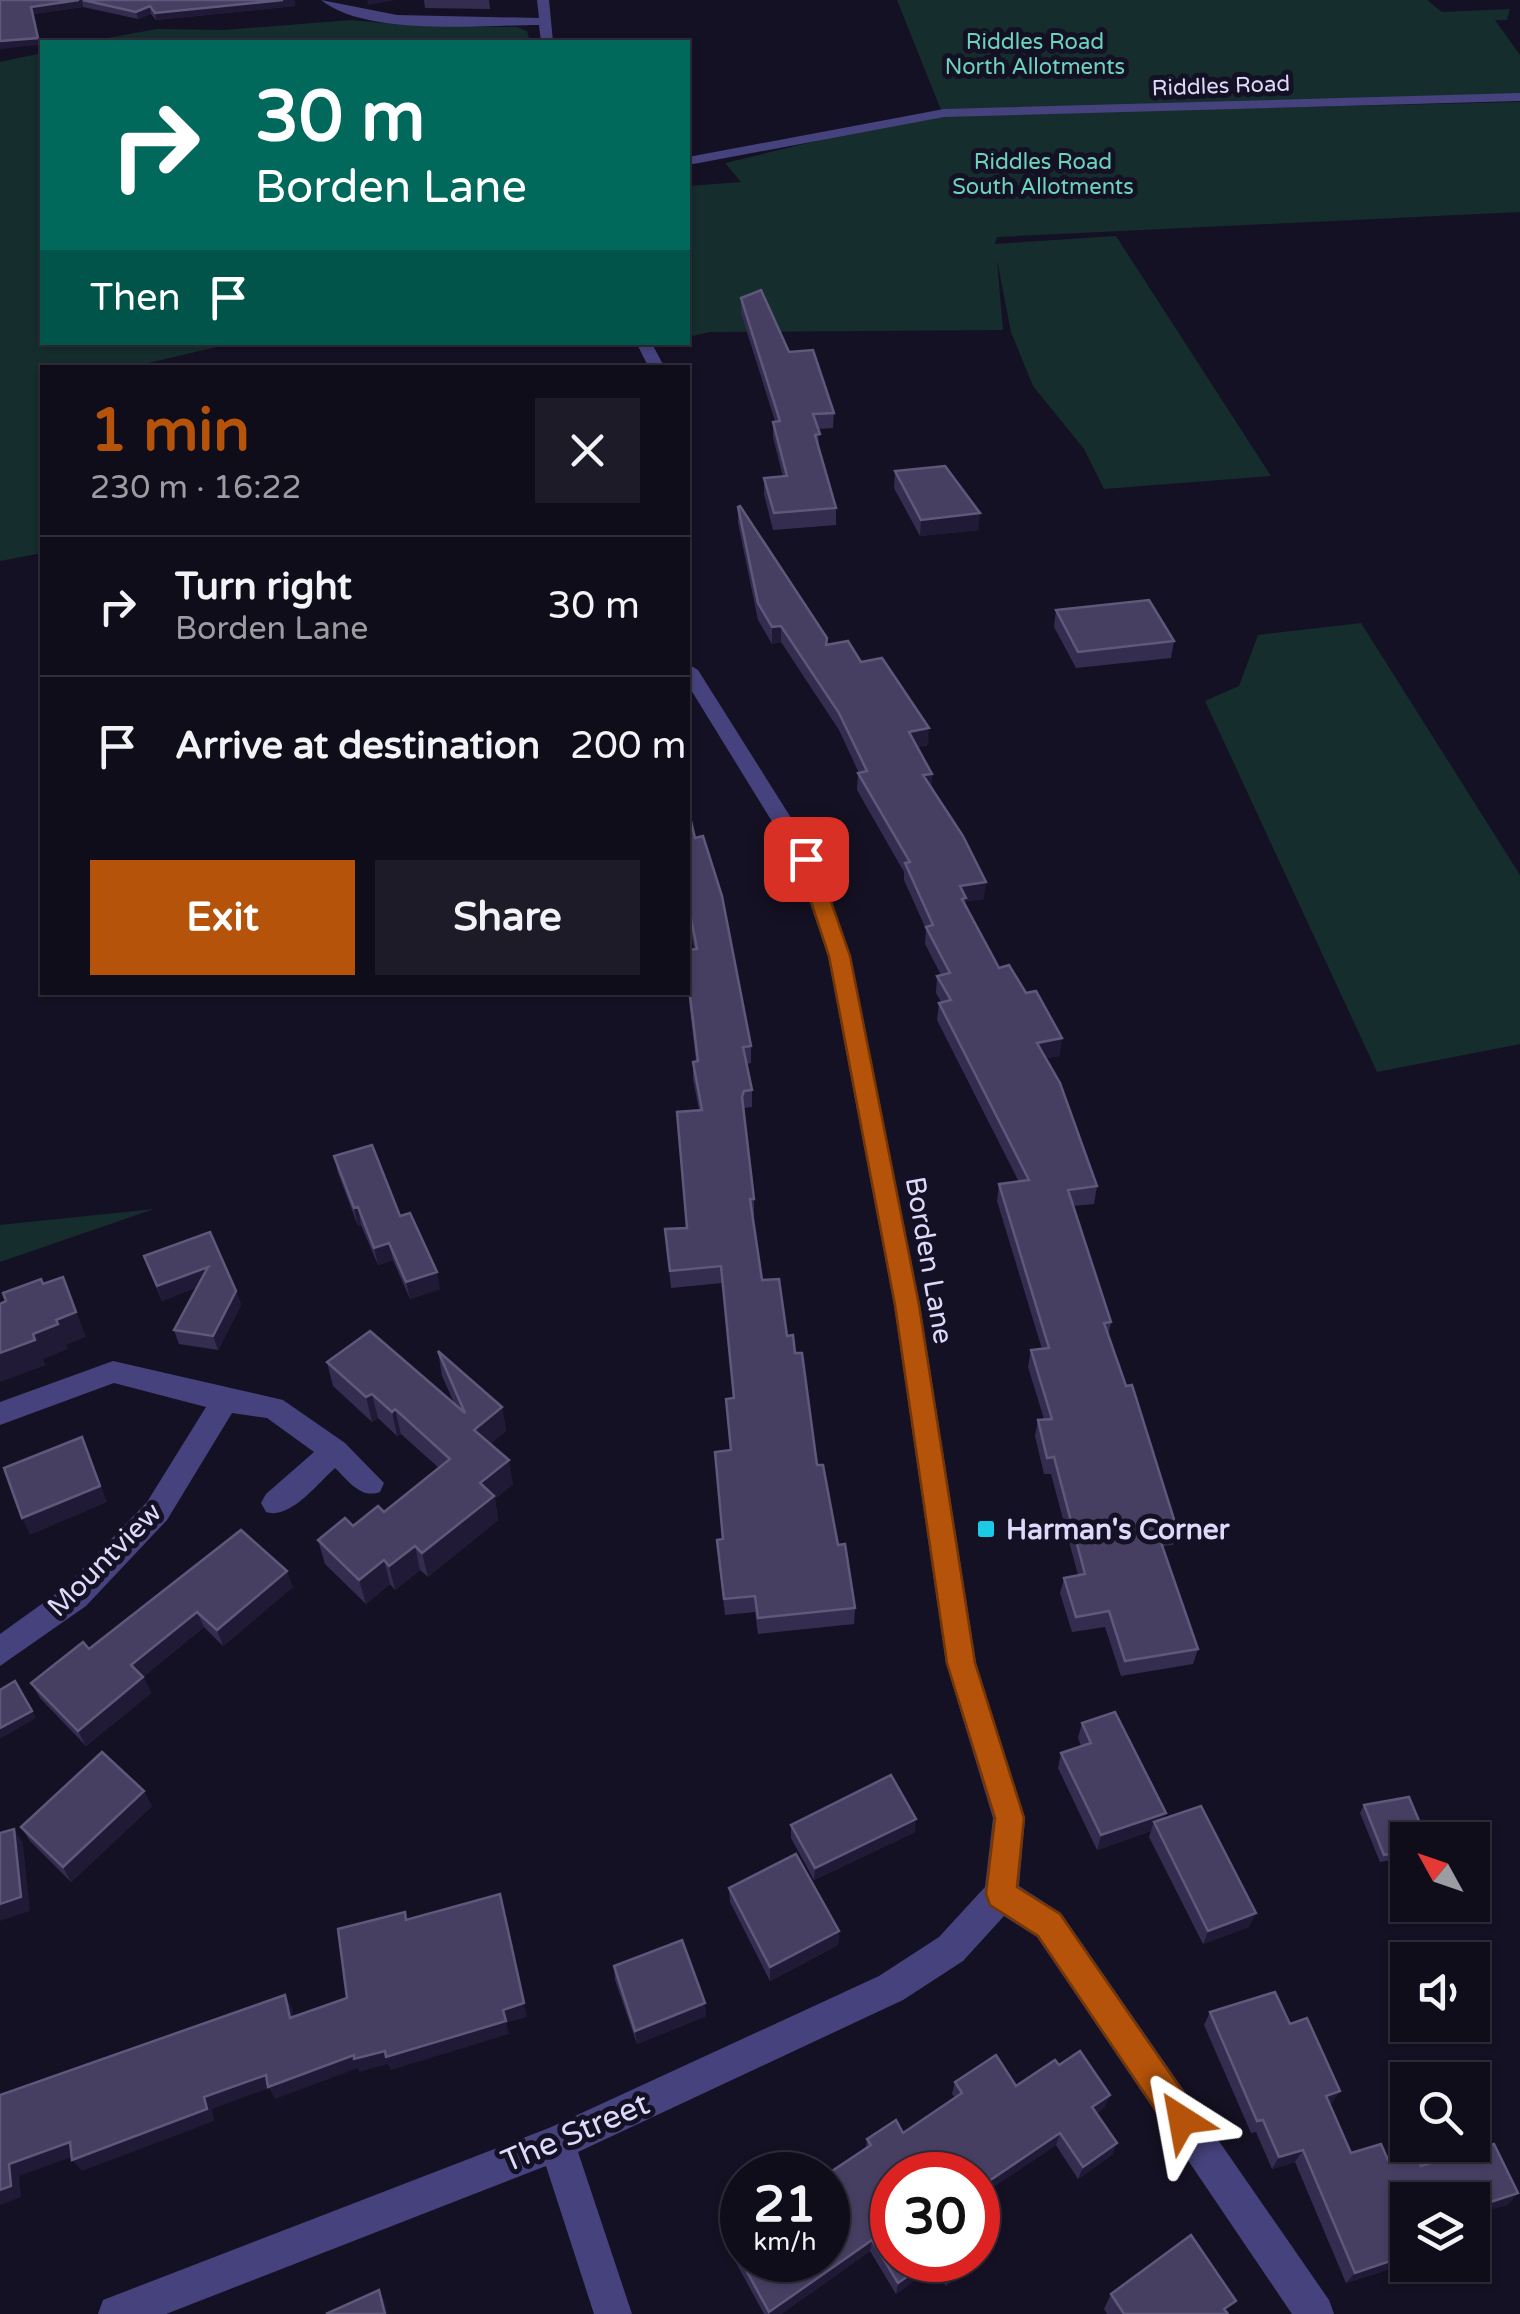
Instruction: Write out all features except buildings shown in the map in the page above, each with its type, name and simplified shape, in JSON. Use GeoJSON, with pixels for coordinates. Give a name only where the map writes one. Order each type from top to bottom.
{"type":"FeatureCollection","features":[{"type":"Feature","properties":{"kind":"street"},"geometry":{"type":"LineString","coordinates":[[327,0],[335,7],[381,17],[545,21]]}},
{"type":"Feature","properties":{"kind":"street"},"geometry":{"type":"LineString","coordinates":[[543,0],[546,40]]}},
{"type":"Feature","properties":{"kind":"street","name":"Riddles Road"},"geometry":{"type":"LineString","coordinates":[[690,161],[944,113],[1520,97]]}},
{"type":"Feature","properties":{"kind":"street","name":"Borden Lane"},"geometry":{"type":"LineString","coordinates":[[690,673],[806,859],[839,956],[907,1305],[961,1663],[1010,1818],[1001,1894]]}},
{"type":"Feature","properties":{"kind":"street"},"geometry":{"type":"LineString","coordinates":[[0,1414],[113,1372],[224,1401],[273,1408],[335,1450],[370,1483]]}},
{"type":"Feature","properties":{"kind":"street","name":"Mountview"},"geometry":{"type":"LineString","coordinates":[[0,1652],[74,1597],[157,1511],[224,1401]]}},
{"type":"Feature","properties":{"kind":"street"},"geometry":{"type":"LineString","coordinates":[[276,1503],[335,1450]]}},
{"type":"Feature","properties":{"kind":"street"},"geometry":{"type":"LineString","coordinates":[[1001,1894],[1049,1925],[1315,2314]]}},
{"type":"Feature","properties":{"kind":"street","name":"The Street"},"geometry":{"type":"LineString","coordinates":[[118,2314],[557,2143],[891,1988],[950,1950],[1001,1894]]}},
{"type":"Feature","properties":{"kind":"street"},"geometry":{"type":"LineString","coordinates":[[557,2143],[612,2314]]}},
{"type":"Feature","properties":{"kind":"green space","name":"Riddles Road North Allotments"},"geometry":{"type":"Polygon","coordinates":[[[897,0],[1427,0],[1442,12],[1510,9],[1507,20],[1495,20],[1520,55],[1520,94],[941,110],[897,0]]]}},
{"type":"Feature","properties":{"kind":"green space"},"geometry":{"type":"Polygon","coordinates":[[[351,20],[517,27],[527,31],[529,40],[97,40],[157,29],[224,30],[351,20]]]}},
{"type":"Feature","properties":{"kind":"green space"},"geometry":{"type":"Polygon","coordinates":[[[40,53],[40,345],[225,345],[140,365],[40,365],[40,553],[0,561],[0,62],[40,53]]]}},
{"type":"Feature","properties":{"kind":"green space","name":"Riddles Road South Allotments"},"geometry":{"type":"Polygon","coordinates":[[[1520,102],[1520,212],[997,237],[995,244],[1116,236],[1271,476],[1104,489],[1084,449],[1033,386],[1011,332],[997,260],[1003,330],[710,332],[690,337],[690,186],[741,182],[725,163],[854,132],[950,115],[1520,102]]]}},
{"type":"Feature","properties":{"kind":"green space"},"geometry":{"type":"Polygon","coordinates":[[[1361,623],[1520,875],[1520,1044],[1377,1072],[1205,701],[1239,686],[1258,635],[1361,623]]]}},
{"type":"Feature","properties":{"kind":"green space"},"geometry":{"type":"Polygon","coordinates":[[[154,1209],[0,1262],[0,1225],[154,1209]]]}},
{"type":"Feature","properties":{"kind":"place","name":"Harman's Corner"},"geometry":{"type":"Point","coordinates":[986,1529]}},
{"type":"Feature","properties":{"kind":"route"},"geometry":{"type":"LineString","coordinates":[[806,859],[839,956],[907,1305],[961,1663],[1010,1818],[1001,1894],[1049,1925],[1182,2120]]}}]}
